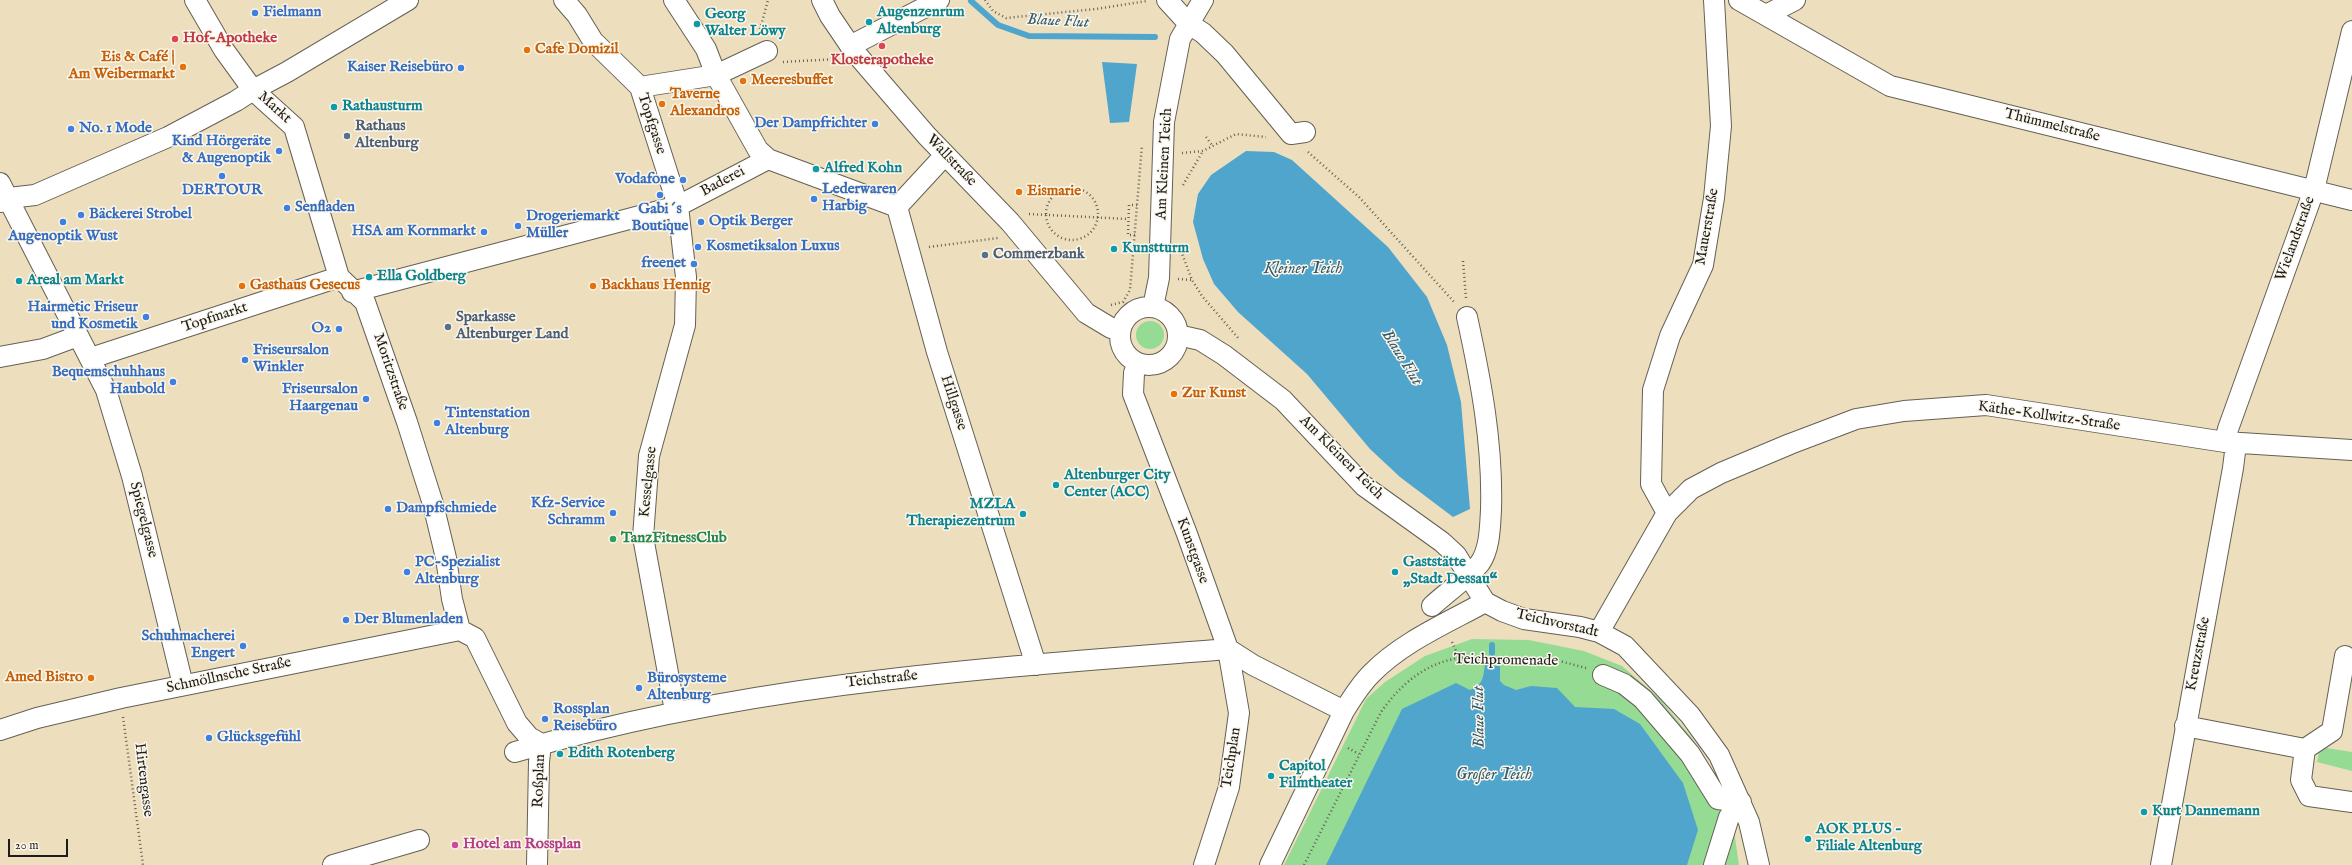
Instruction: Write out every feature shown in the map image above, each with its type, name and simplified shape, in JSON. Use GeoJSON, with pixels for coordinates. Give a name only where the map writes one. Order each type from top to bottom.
{"type":"FeatureCollection","features":[{"type":"Feature","properties":{"kind":"street","name":"Markt"},"geometry":{"type":"LineString","coordinates":[[194,0],[224,50],[253,90],[294,127]]}},
{"type":"Feature","properties":{"kind":"street"},"geometry":{"type":"LineString","coordinates":[[253,90],[287,72],[408,0]]}},
{"type":"Feature","properties":{"kind":"street","name":"Topfgasse"},"geometry":{"type":"LineString","coordinates":[[564,0],[577,15],[593,41],[640,87],[678,206]]}},
{"type":"Feature","properties":{"kind":"street","name":"Baderei"},"geometry":{"type":"LineString","coordinates":[[674,0],[706,49],[716,75],[758,150],[768,159],[897,207]]}},
{"type":"Feature","properties":{"kind":"street","name":"Wallstraße"},"geometry":{"type":"LineString","coordinates":[[822,0],[830,16],[851,48],[945,155],[1010,222],[1086,313],[1111,328],[1120,330]]}},
{"type":"Feature","properties":{"kind":"street"},"geometry":{"type":"LineString","coordinates":[[851,48],[939,0]]}},
{"type":"Feature","properties":{"kind":"street","name":"Am Kleinen Teich"},"geometry":{"type":"LineString","coordinates":[[1153,307],[1159,278],[1164,122],[1180,39],[1203,0]]}},
{"type":"Feature","properties":{"kind":"street","name":"Mauerstraße"},"geometry":{"type":"LineString","coordinates":[[1667,513],[1651,484],[1653,390],[1670,336],[1703,265],[1714,198],[1722,126],[1714,0]]}},
{"type":"Feature","properties":{"kind":"street","name":"Thümmelstraße"},"geometry":{"type":"LineString","coordinates":[[1739,0],[1768,14],[1890,86],[2352,200]]}},
{"type":"Feature","properties":{"kind":"street"},"geometry":{"type":"LineString","coordinates":[[1768,14],[1795,0]]}},
{"type":"Feature","properties":{"kind":"street"},"geometry":{"type":"LineString","coordinates":[[1167,1],[1189,24],[1203,33],[1225,54],[1298,133]]}},
{"type":"Feature","properties":{"kind":"street","name":"Wielandstraße"},"geometry":{"type":"LineString","coordinates":[[2230,443],[2228,429],[2314,190],[2352,31]]}},
{"type":"Feature","properties":{"kind":"street"},"geometry":{"type":"LineString","coordinates":[[640,87],[716,75],[767,51]]}},
{"type":"Feature","properties":{"kind":"street","name":"Markt"},"geometry":{"type":"LineString","coordinates":[[3,194],[35,195],[168,137],[236,102],[253,90]]}},
{"type":"Feature","properties":{"kind":"street","name":"Moritzstraße"},"geometry":{"type":"LineString","coordinates":[[294,127],[319,215],[339,277],[352,292],[365,302],[409,429],[433,504],[446,558],[452,599],[460,630]]}},
{"type":"Feature","properties":{"kind":"street"},"geometry":{"type":"LineString","coordinates":[[897,207],[945,155]]}},
{"type":"Feature","properties":{"kind":"street","name":"Baderei"},"geometry":{"type":"LineString","coordinates":[[352,292],[678,206],[768,159]]}},
{"type":"Feature","properties":{"kind":"street","name":"Spiegelgasse"},"geometry":{"type":"LineString","coordinates":[[3,194],[52,289],[91,358],[106,390],[132,476],[183,685]]}},
{"type":"Feature","properties":{"kind":"street","name":"Kesselgasse"},"geometry":{"type":"LineString","coordinates":[[675,711],[643,537],[649,456],[685,325],[686,277],[678,206]]}},
{"type":"Feature","properties":{"kind":"street","name":"Hillgasse"},"geometry":{"type":"LineString","coordinates":[[897,207],[937,352],[1036,664]]}},
{"type":"Feature","properties":{"kind":"street","name":"Topfmarkt"},"geometry":{"type":"LineString","coordinates":[[91,358],[339,277]]}},
{"type":"Feature","properties":{"kind":"street"},"geometry":{"type":"LineString","coordinates":[[1153,307],[1168,313],[1175,323],[1178,335],[1177,344],[1168,358],[1151,364],[1138,362],[1124,349],[1120,330],[1129,316],[1136,310],[1153,307]]}},
{"type":"Feature","properties":{"kind":"street"},"geometry":{"type":"LineString","coordinates":[[1432,606],[1480,563],[1488,542],[1492,473],[1483,391],[1467,317]]}},
{"type":"Feature","properties":{"kind":"street","name":"Am Kleinen Teich"},"geometry":{"type":"LineString","coordinates":[[1178,335],[1200,340],[1224,355],[1283,400],[1364,486],[1442,542],[1456,555],[1485,602]]}},
{"type":"Feature","properties":{"kind":"street"},"geometry":{"type":"LineString","coordinates":[[0,357],[43,349],[78,336]]}},
{"type":"Feature","properties":{"kind":"street","name":"Kunstgasse"},"geometry":{"type":"LineString","coordinates":[[1138,362],[1134,373],[1133,394],[1187,534],[1228,649]]}},
{"type":"Feature","properties":{"kind":"street","name":"Käthe-Kollwitz-Straße"},"geometry":{"type":"LineString","coordinates":[[1598,632],[1667,513],[1691,489],[1735,468],[1856,419],[1904,411],[1986,406],[2230,443],[2352,450]]}},
{"type":"Feature","properties":{"kind":"street","name":"Kreuzstraße"},"geometry":{"type":"LineString","coordinates":[[2161,865],[2233,468],[2230,443]]}},
{"type":"Feature","properties":{"kind":"street"},"geometry":{"type":"LineString","coordinates":[[1270,865],[1344,711],[1371,674],[1398,651],[1485,602]]}},
{"type":"Feature","properties":{"kind":"street","name":"Teichvorstadt"},"geometry":{"type":"LineString","coordinates":[[1485,602],[1502,611],[1524,619],[1580,627],[1598,632],[1625,646],[1690,715],[1719,755],[1749,822],[1759,865]]}},
{"type":"Feature","properties":{"kind":"street","name":"Schmöllnsche Straße"},"geometry":{"type":"LineString","coordinates":[[0,730],[37,718],[121,698],[460,630]]}},
{"type":"Feature","properties":{"kind":"street","name":"Roßplan"},"geometry":{"type":"LineString","coordinates":[[460,630],[475,638],[517,724],[529,737],[541,744],[539,762],[537,865]]}},
{"type":"Feature","properties":{"kind":"street"},"geometry":{"type":"LineString","coordinates":[[1228,649],[1253,665],[1344,711]]}},
{"type":"Feature","properties":{"kind":"street","name":"Teichstraße"},"geometry":{"type":"LineString","coordinates":[[515,752],[541,744],[675,711],[849,683],[1036,664],[1228,649]]}},
{"type":"Feature","properties":{"kind":"street","name":"Teichplan"},"geometry":{"type":"LineString","coordinates":[[1204,865],[1229,787],[1239,713],[1228,649]]}},
{"type":"Feature","properties":{"kind":"street"},"geometry":{"type":"LineString","coordinates":[[2185,726],[2305,749],[2332,731],[2345,656]]}},
{"type":"Feature","properties":{"kind":"street"},"geometry":{"type":"LineString","coordinates":[[1603,675],[1624,684],[1642,699],[1690,754],[1718,799],[1741,802]]}},
{"type":"Feature","properties":{"kind":"street"},"geometry":{"type":"LineString","coordinates":[[2305,749],[2301,780],[2308,796],[2352,802]]}},
{"type":"Feature","properties":{"kind":"street"},"geometry":{"type":"LineString","coordinates":[[1714,865],[1729,817],[1741,802]]}},
{"type":"Feature","properties":{"kind":"street"},"geometry":{"type":"LineString","coordinates":[[334,865],[419,840]]}},
{"type":"Feature","properties":{"kind":"path"},"geometry":{"type":"LineString","coordinates":[[768,0],[759,32],[772,63],[843,59],[851,48]]}},
{"type":"Feature","properties":{"kind":"path"},"geometry":{"type":"LineString","coordinates":[[985,0],[993,11],[1006,18],[1096,9],[1148,1],[1167,1]]}},
{"type":"Feature","properties":{"kind":"path"},"geometry":{"type":"LineString","coordinates":[[1180,192],[1203,151],[1212,145],[1236,134],[1280,139],[1298,133],[1306,150],[1359,198],[1467,317]]}},
{"type":"Feature","properties":{"kind":"path"},"geometry":{"type":"LineString","coordinates":[[1206,137],[1212,145]]}},
{"type":"Feature","properties":{"kind":"path"},"geometry":{"type":"LineString","coordinates":[[1107,304],[1123,302],[1128,296],[1135,235],[1140,163],[1164,155],[1203,151]]}},
{"type":"Feature","properties":{"kind":"path"},"geometry":{"type":"LineString","coordinates":[[1068,187],[1087,191],[1098,207],[1098,217],[1095,226],[1089,234],[1070,240],[1061,238],[1053,232],[1047,224],[1045,214],[1046,205],[1051,196],[1068,187]]}},
{"type":"Feature","properties":{"kind":"path"},"geometry":{"type":"LineString","coordinates":[[1135,235],[1128,235],[1128,219],[1129,205],[1137,205]]}},
{"type":"Feature","properties":{"kind":"path"},"geometry":{"type":"LineString","coordinates":[[1025,214],[1128,219]]}},
{"type":"Feature","properties":{"kind":"path"},"geometry":{"type":"LineString","coordinates":[[935,246],[1001,238]]}},
{"type":"Feature","properties":{"kind":"path"},"geometry":{"type":"LineString","coordinates":[[1178,243],[1195,286],[1242,342]]}},
{"type":"Feature","properties":{"kind":"path"},"geometry":{"type":"LineString","coordinates":[[1463,261],[1467,317]]}},
{"type":"Feature","properties":{"kind":"path"},"geometry":{"type":"LineString","coordinates":[[1122,295],[1128,296]]}},
{"type":"Feature","properties":{"kind":"path","name":"Teichpromenade"},"geometry":{"type":"LineString","coordinates":[[1304,865],[1381,712],[1394,693],[1410,679],[1444,660],[1459,658],[1556,660],[1586,668],[1603,675]]}},
{"type":"Feature","properties":{"kind":"path","name":"Hirtengasse"},"geometry":{"type":"LineString","coordinates":[[121,698],[143,865]]}},
{"type":"Feature","properties":{"kind":"green space"},"geometry":{"type":"Polygon","coordinates":[[[1150,321],[1160,325],[1164,335],[1160,345],[1150,349],[1140,345],[1136,335],[1140,325],[1150,321]]]}},
{"type":"Feature","properties":{"kind":"green space","name":"Großer Teich"},"geometry":{"type":"Polygon","coordinates":[[[1472,639],[1529,640],[1584,651],[1622,666],[1658,697],[1692,738],[1730,804],[1739,865],[1284,865],[1366,699],[1385,682],[1425,656],[1472,639]]]}},
{"type":"Feature","properties":{"kind":"green space"},"geometry":{"type":"Polygon","coordinates":[[[2320,747],[2352,752],[2352,771],[2317,762],[2320,747]]]}},
{"type":"Feature","properties":{"kind":"water"},"geometry":{"type":"Polygon","coordinates":[[[1102,62],[1137,64],[1129,122],[1110,123],[1102,62]]]}},
{"type":"Feature","properties":{"kind":"water","name":"Kleiner Teich"},"geometry":{"type":"Polygon","coordinates":[[[1246,151],[1274,152],[1292,160],[1388,247],[1427,297],[1447,345],[1461,402],[1470,509],[1453,517],[1400,477],[1370,449],[1307,374],[1238,312],[1214,284],[1203,259],[1193,222],[1198,194],[1211,175],[1246,151]]]}},
{"type":"Feature","properties":{"kind":"water","name":"Großer Teich"},"geometry":{"type":"Polygon","coordinates":[[[1485,665],[1500,666],[1500,681],[1504,685],[1516,690],[1531,686],[1557,688],[1575,707],[1614,709],[1640,724],[1683,783],[1698,830],[1687,865],[1326,865],[1402,709],[1456,683],[1470,690],[1478,686],[1484,674],[1485,665]]]}},
{"type":"Feature","properties":{"kind":"waterway","name":"Blaue Flut"},"geometry":{"type":"LineString","coordinates":[[971,1],[998,25],[1029,36],[1155,37]]}},
{"type":"Feature","properties":{"kind":"waterway","name":"Blaue Flut"},"geometry":{"type":"LineString","coordinates":[[1492,645],[1492,653]]}},
{"type":"Feature","properties":{"kind":"place","name":"Fielmann"},"geometry":{"type":"Point","coordinates":[255,13]}},
{"type":"Feature","properties":{"kind":"place","name":"Augenzenrum Altenburg"},"geometry":{"type":"Point","coordinates":[869,22]}},
{"type":"Feature","properties":{"kind":"place","name":"Georg Walter Löwy"},"geometry":{"type":"Point","coordinates":[697,24]}},
{"type":"Feature","properties":{"kind":"place","name":"Hof-Apotheke"},"geometry":{"type":"Point","coordinates":[175,39]}},
{"type":"Feature","properties":{"kind":"place","name":"Klosterapotheke"},"geometry":{"type":"Point","coordinates":[882,46]}},
{"type":"Feature","properties":{"kind":"place","name":"Cafe Domizil"},"geometry":{"type":"Point","coordinates":[527,50]}},
{"type":"Feature","properties":{"kind":"place","name":"Eis & Café | Am Weibermarkt"},"geometry":{"type":"Point","coordinates":[183,67]}},
{"type":"Feature","properties":{"kind":"place","name":"Kaiser Reisebüro"},"geometry":{"type":"Point","coordinates":[461,68]}},
{"type":"Feature","properties":{"kind":"place","name":"Meeresbuffet"},"geometry":{"type":"Point","coordinates":[743,81]}},
{"type":"Feature","properties":{"kind":"place","name":"Taverne Alexandros"},"geometry":{"type":"Point","coordinates":[662,104]}},
{"type":"Feature","properties":{"kind":"place","name":"Rathausturm"},"geometry":{"type":"Point","coordinates":[334,107]}},
{"type":"Feature","properties":{"kind":"place","name":"Der Dampfrichter"},"geometry":{"type":"Point","coordinates":[875,124]}},
{"type":"Feature","properties":{"kind":"place","name":"No. 1 Mode"},"geometry":{"type":"Point","coordinates":[71,129]}},
{"type":"Feature","properties":{"kind":"place","name":"Rathaus Altenburg"},"geometry":{"type":"Point","coordinates":[347,136]}},
{"type":"Feature","properties":{"kind":"place","name":"Kind Hörgeräte & Augenoptik"},"geometry":{"type":"Point","coordinates":[279,151]}},
{"type":"Feature","properties":{"kind":"place","name":"Alfred Kohn"},"geometry":{"type":"Point","coordinates":[816,169]}},
{"type":"Feature","properties":{"kind":"place","name":"DERTOUR"},"geometry":{"type":"Point","coordinates":[222,176]}},
{"type":"Feature","properties":{"kind":"place","name":"Vodafone"},"geometry":{"type":"Point","coordinates":[683,180]}},
{"type":"Feature","properties":{"kind":"place","name":"Eismarie"},"geometry":{"type":"Point","coordinates":[1019,192]}},
{"type":"Feature","properties":{"kind":"place","name":"Gabi´s Boutique"},"geometry":{"type":"Point","coordinates":[660,195]}},
{"type":"Feature","properties":{"kind":"place","name":"Lederwaren Harbig"},"geometry":{"type":"Point","coordinates":[814,199]}},
{"type":"Feature","properties":{"kind":"place","name":"Senfladen"},"geometry":{"type":"Point","coordinates":[287,208]}},
{"type":"Feature","properties":{"kind":"place","name":"Bäckerei Strobel"},"geometry":{"type":"Point","coordinates":[81,215]}},
{"type":"Feature","properties":{"kind":"place","name":"Augenoptik Wust"},"geometry":{"type":"Point","coordinates":[63,222]}},
{"type":"Feature","properties":{"kind":"place","name":"Optik Berger"},"geometry":{"type":"Point","coordinates":[701,222]}},
{"type":"Feature","properties":{"kind":"place","name":"Drogeriemarkt Müller"},"geometry":{"type":"Point","coordinates":[518,226]}},
{"type":"Feature","properties":{"kind":"place","name":"HSA am Kornmarkt"},"geometry":{"type":"Point","coordinates":[484,232]}},
{"type":"Feature","properties":{"kind":"place","name":"Kosmetiksalon Luxus"},"geometry":{"type":"Point","coordinates":[698,247]}},
{"type":"Feature","properties":{"kind":"place","name":"Kunstturm"},"geometry":{"type":"Point","coordinates":[1114,249]}},
{"type":"Feature","properties":{"kind":"place","name":"Commerzbank"},"geometry":{"type":"Point","coordinates":[985,255]}},
{"type":"Feature","properties":{"kind":"place","name":"freenet"},"geometry":{"type":"Point","coordinates":[694,264]}},
{"type":"Feature","properties":{"kind":"place","name":"Ella Goldberg"},"geometry":{"type":"Point","coordinates":[369,277]}},
{"type":"Feature","properties":{"kind":"place","name":"Areal am Markt"},"geometry":{"type":"Point","coordinates":[19,281]}},
{"type":"Feature","properties":{"kind":"place","name":"Gasthaus Gesecus"},"geometry":{"type":"Point","coordinates":[242,286]}},
{"type":"Feature","properties":{"kind":"place","name":"Backhaus Hennig"},"geometry":{"type":"Point","coordinates":[593,286]}},
{"type":"Feature","properties":{"kind":"place","name":"Hairmetic Friseur und Kosmetik"},"geometry":{"type":"Point","coordinates":[146,317]}},
{"type":"Feature","properties":{"kind":"place","name":"Sparkasse Altenburger Land"},"geometry":{"type":"Point","coordinates":[448,327]}},
{"type":"Feature","properties":{"kind":"place","name":"O2"},"geometry":{"type":"Point","coordinates":[339,329]}},
{"type":"Feature","properties":{"kind":"place","name":"Friseursalon Winkler"},"geometry":{"type":"Point","coordinates":[245,360]}},
{"type":"Feature","properties":{"kind":"place","name":"Bequemschuhhaus Haubold"},"geometry":{"type":"Point","coordinates":[173,382]}},
{"type":"Feature","properties":{"kind":"place","name":"Zur Kunst"},"geometry":{"type":"Point","coordinates":[1174,394]}},
{"type":"Feature","properties":{"kind":"place","name":"Friseursalon Haargenau"},"geometry":{"type":"Point","coordinates":[366,399]}},
{"type":"Feature","properties":{"kind":"place","name":"Tintenstation Altenburg"},"geometry":{"type":"Point","coordinates":[437,423]}},
{"type":"Feature","properties":{"kind":"place","name":"Altenburger City Center (ACC)"},"geometry":{"type":"Point","coordinates":[1056,485]}},
{"type":"Feature","properties":{"kind":"place","name":"Dampfschmiede"},"geometry":{"type":"Point","coordinates":[388,509]}},
{"type":"Feature","properties":{"kind":"place","name":"Kfz-Service Schramm"},"geometry":{"type":"Point","coordinates":[613,513]}},
{"type":"Feature","properties":{"kind":"place","name":"MZLA Therapiezentrum"},"geometry":{"type":"Point","coordinates":[1023,514]}},
{"type":"Feature","properties":{"kind":"place","name":"TanzFitnessClub"},"geometry":{"type":"Point","coordinates":[613,539]}},
{"type":"Feature","properties":{"kind":"place","name":"PC-Spezialist Altenburg"},"geometry":{"type":"Point","coordinates":[407,572]}},
{"type":"Feature","properties":{"kind":"place","name":"Gaststätte „Stadt Dessau“"},"geometry":{"type":"Point","coordinates":[1395,572]}},
{"type":"Feature","properties":{"kind":"place","name":"Der Blumenladen"},"geometry":{"type":"Point","coordinates":[346,620]}},
{"type":"Feature","properties":{"kind":"place","name":"Schuhmacherei Engert"},"geometry":{"type":"Point","coordinates":[243,646]}},
{"type":"Feature","properties":{"kind":"place","name":"Amed Bistro"},"geometry":{"type":"Point","coordinates":[91,678]}},
{"type":"Feature","properties":{"kind":"place","name":"Bürosysteme Altenburg"},"geometry":{"type":"Point","coordinates":[639,688]}},
{"type":"Feature","properties":{"kind":"place","name":"Rossplan Reisebüro"},"geometry":{"type":"Point","coordinates":[545,719]}},
{"type":"Feature","properties":{"kind":"place","name":"Glücksgefühl"},"geometry":{"type":"Point","coordinates":[209,738]}},
{"type":"Feature","properties":{"kind":"place","name":"Edith Rotenberg"},"geometry":{"type":"Point","coordinates":[560,754]}},
{"type":"Feature","properties":{"kind":"place","name":"Capitol Filmtheater"},"geometry":{"type":"Point","coordinates":[1271,776]}},
{"type":"Feature","properties":{"kind":"place","name":"Kurt Dannemann"},"geometry":{"type":"Point","coordinates":[2144,812]}},
{"type":"Feature","properties":{"kind":"place","name":"AOK PLUS - Filiale Altenburg"},"geometry":{"type":"Point","coordinates":[1808,839]}},
{"type":"Feature","properties":{"kind":"place","name":"Hotel am Rossplan"},"geometry":{"type":"Point","coordinates":[455,845]}}]}
